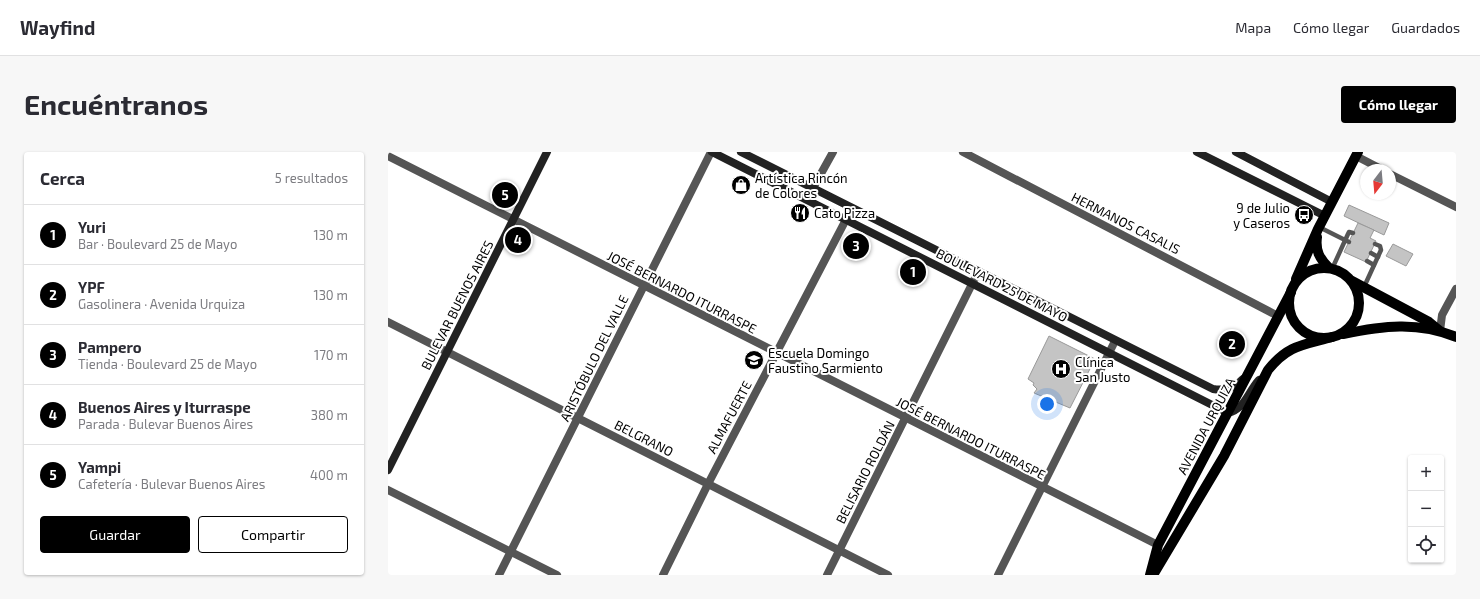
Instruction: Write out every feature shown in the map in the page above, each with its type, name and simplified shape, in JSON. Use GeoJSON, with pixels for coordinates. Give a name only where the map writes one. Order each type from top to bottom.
{"type":"FeatureCollection","features":[{"type":"Feature","properties":{"kind":"main road","name":"BULEVAR BUENOS AIRES"},"geometry":{"type":"LineString","coordinates":[[388,470],[547,152]]}},
{"type":"Feature","properties":{"kind":"main road","name":"BOULEVARD 25 DE MAYO"},"geometry":{"type":"LineString","coordinates":[[711,152],[1228,413]]}},
{"type":"Feature","properties":{"kind":"main road","name":"BOULEVARD 25 DE MAYO"},"geometry":{"type":"LineString","coordinates":[[741,152],[1213,389],[1220,390],[1235,387],[1249,372]]}},
{"type":"Feature","properties":{"kind":"main road"},"geometry":{"type":"LineString","coordinates":[[1197,152],[1325,216]]}},
{"type":"Feature","properties":{"kind":"main road"},"geometry":{"type":"LineString","coordinates":[[1236,152],[1332,202]]}},
{"type":"Feature","properties":{"kind":"main road"},"geometry":{"type":"LineString","coordinates":[[1357,154],[1319,228],[1292,289],[1290,308],[1293,319],[1300,328],[1320,338],[1392,326],[1440,330]]}},
{"type":"Feature","properties":{"kind":"main road"},"geometry":{"type":"LineString","coordinates":[[1319,228],[1317,248],[1318,255],[1323,262],[1331,268],[1344,274],[1352,281],[1429,322],[1440,330],[1456,337]]}},
{"type":"Feature","properties":{"kind":"main road"},"geometry":{"type":"LineString","coordinates":[[1292,289],[1300,278],[1308,272],[1318,268],[1331,268]]}},
{"type":"Feature","properties":{"kind":"main road"},"geometry":{"type":"LineString","coordinates":[[1228,413],[1235,411],[1241,406],[1256,384],[1274,362],[1289,350],[1334,336],[1350,326],[1358,312],[1359,296],[1352,281]]}},
{"type":"Feature","properties":{"kind":"main road","name":"AVENIDA URQUIZA"},"geometry":{"type":"LineString","coordinates":[[1150,575],[1158,545],[1292,289]]}},
{"type":"Feature","properties":{"kind":"main road"},"geometry":{"type":"LineString","coordinates":[[1153,575],[1218,468],[1267,371]]}},
{"type":"Feature","properties":{"kind":"street","name":"ARISTÓBULO DEL VALLE"},"geometry":{"type":"LineString","coordinates":[[499,575],[643,285],[711,152]]}},
{"type":"Feature","properties":{"kind":"street"},"geometry":{"type":"LineString","coordinates":[[813,188],[833,152]]}},
{"type":"Feature","properties":{"kind":"street","name":"HERMANOS CASALIS"},"geometry":{"type":"LineString","coordinates":[[963,152],[1278,316]]}},
{"type":"Feature","properties":{"kind":"street"},"geometry":{"type":"LineString","coordinates":[[1357,154],[1373,164]]}},
{"type":"Feature","properties":{"kind":"street","name":"JOSÉ BERNARDO ITURRASPE"},"geometry":{"type":"LineString","coordinates":[[388,156],[1158,545]]}},
{"type":"Feature","properties":{"kind":"street"},"geometry":{"type":"LineString","coordinates":[[1396,177],[1456,207]]}},
{"type":"Feature","properties":{"kind":"street","name":"ALMAFUERTE"},"geometry":{"type":"LineString","coordinates":[[663,575],[708,484],[852,208]]}},
{"type":"Feature","properties":{"kind":"street","name":"BELISARIO ROLDÁN"},"geometry":{"type":"LineString","coordinates":[[827,575],[978,272]]}},
{"type":"Feature","properties":{"kind":"street"},"geometry":{"type":"LineString","coordinates":[[1440,330],[1442,315],[1456,289]]}},
{"type":"Feature","properties":{"kind":"street","name":"BELGRANO"},"geometry":{"type":"LineString","coordinates":[[388,322],[888,575]]}},
{"type":"Feature","properties":{"kind":"street"},"geometry":{"type":"LineString","coordinates":[[998,575],[1115,341]]}},
{"type":"Feature","properties":{"kind":"street"},"geometry":{"type":"LineString","coordinates":[[388,490],[557,575]]}},
{"type":"Feature","properties":{"kind":"lane"},"geometry":{"type":"LineString","coordinates":[[1319,228],[1347,241]]}},
{"type":"Feature","properties":{"kind":"lane"},"geometry":{"type":"LineString","coordinates":[[1331,268],[1343,250],[1349,232],[1353,233]]}},
{"type":"Feature","properties":{"kind":"lane"},"geometry":{"type":"LineString","coordinates":[[1364,287],[1381,248],[1375,244]]}},
{"type":"Feature","properties":{"kind":"lane"},"geometry":{"type":"LineString","coordinates":[[1371,253],[1378,257]]}},
{"type":"Feature","properties":{"kind":"lane"},"geometry":{"type":"LineString","coordinates":[[1367,261],[1374,265]]}},
{"type":"Feature","properties":{"kind":"building"},"geometry":{"type":"Polygon","coordinates":[[[1349,205],[1389,223],[1384,235],[1344,216],[1349,205]]]}},
{"type":"Feature","properties":{"kind":"building"},"geometry":{"type":"Polygon","coordinates":[[[1358,223],[1374,230],[1370,238],[1376,241],[1366,262],[1344,252],[1358,223]]]}},
{"type":"Feature","properties":{"kind":"building"},"geometry":{"type":"Polygon","coordinates":[[[1393,244],[1413,254],[1406,266],[1386,256],[1393,244]]]}},
{"type":"Feature","properties":{"kind":"building","name":"Clínica San Justo"},"geometry":{"type":"Polygon","coordinates":[[[1049,336],[1095,359],[1070,408],[1034,393],[1037,389],[1033,385],[1034,383],[1028,379],[1049,336]]]}},
{"type":"Feature","properties":{"kind":"place","name":"Artística Rincón de Colores"},"geometry":{"type":"Point","coordinates":[741,185]}},
{"type":"Feature","properties":{"kind":"place","name":"Yampi"},"geometry":{"type":"Point","coordinates":[505,195]}},
{"type":"Feature","properties":{"kind":"place","name":"Cato Pizza"},"geometry":{"type":"Point","coordinates":[800,213]}},
{"type":"Feature","properties":{"kind":"place","name":"9 de Julio y Caseros"},"geometry":{"type":"Point","coordinates":[1304,215]}},
{"type":"Feature","properties":{"kind":"place","name":"Buenos Aires y Iturraspe"},"geometry":{"type":"Point","coordinates":[518,240]}},
{"type":"Feature","properties":{"kind":"place","name":"Pampero"},"geometry":{"type":"Point","coordinates":[856,246]}},
{"type":"Feature","properties":{"kind":"place","name":"Yuri"},"geometry":{"type":"Point","coordinates":[913,272]}},
{"type":"Feature","properties":{"kind":"place","name":"YPF"},"geometry":{"type":"Point","coordinates":[1232,344]}},
{"type":"Feature","properties":{"kind":"place","name":"Escuela Domingo Faustino Sarmiento"},"geometry":{"type":"Point","coordinates":[754,360]}},
{"type":"Feature","properties":{"kind":"place","name":"Clínica San Justo"},"geometry":{"type":"Point","coordinates":[1061,369]}}]}
